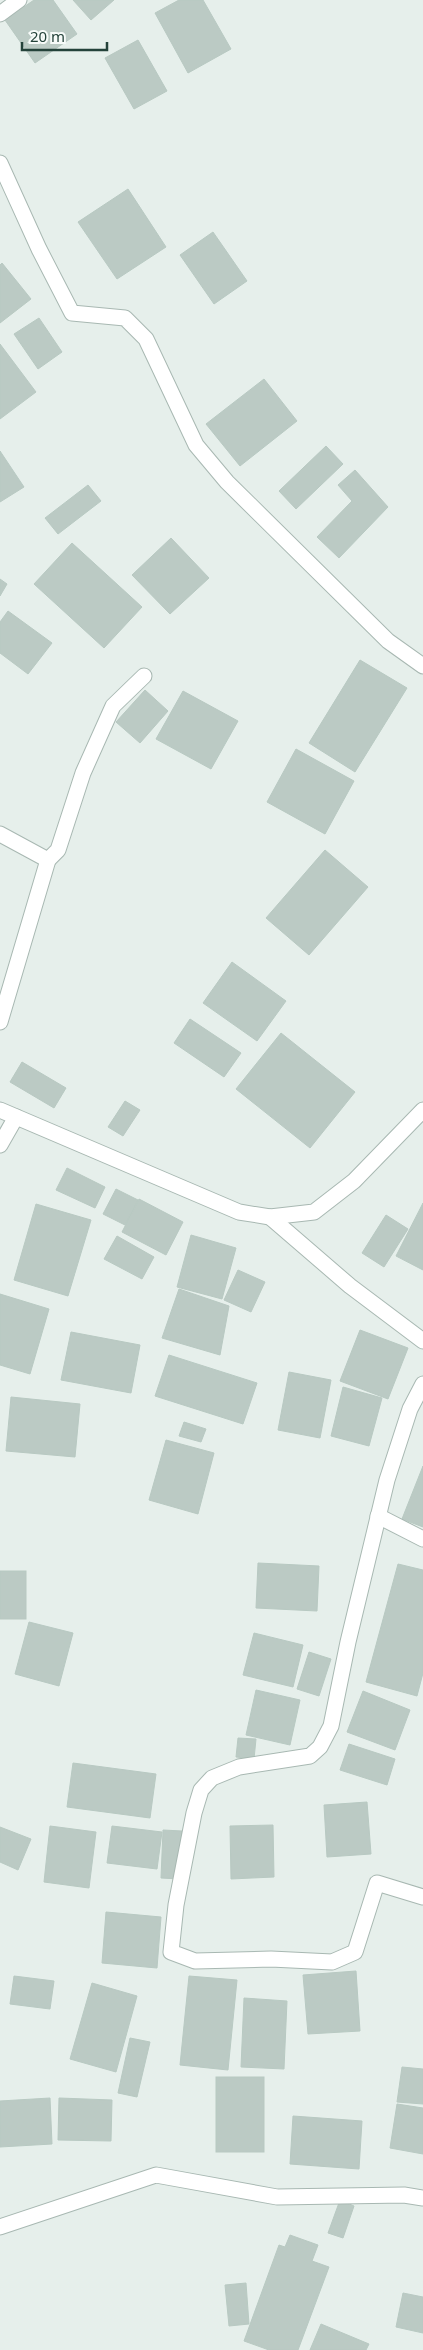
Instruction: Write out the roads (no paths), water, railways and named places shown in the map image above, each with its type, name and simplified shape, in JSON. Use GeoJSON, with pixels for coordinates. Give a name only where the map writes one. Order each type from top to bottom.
{"type":"FeatureCollection","features":[{"type":"Feature","properties":{"kind":"street"},"geometry":{"type":"LineString","coordinates":[[0,14],[19,0]]}},
{"type":"Feature","properties":{"kind":"street"},"geometry":{"type":"LineString","coordinates":[[0,163],[39,249],[72,314],[125,318],[146,339],[158,360],[171,396],[196,445],[227,482],[303,555],[388,642],[423,666]]}},
{"type":"Feature","properties":{"kind":"street"},"geometry":{"type":"LineString","coordinates":[[0,1022],[48,860],[58,850],[83,773],[113,706],[144,676]]}},
{"type":"Feature","properties":{"kind":"street"},"geometry":{"type":"LineString","coordinates":[[0,834],[48,860]]}},
{"type":"Feature","properties":{"kind":"street"},"geometry":{"type":"LineString","coordinates":[[0,1110],[239,1212],[270,1218],[314,1212],[354,1181],[423,1110]]}},
{"type":"Feature","properties":{"kind":"street"},"geometry":{"type":"LineString","coordinates":[[0,1145],[16,1117]]}},
{"type":"Feature","properties":{"kind":"street"},"geometry":{"type":"LineString","coordinates":[[270,1218],[350,1286],[423,1341]]}},
{"type":"Feature","properties":{"kind":"street"},"geometry":{"type":"LineString","coordinates":[[423,1384],[410,1409],[387,1480],[348,1642],[331,1726],[320,1747],[310,1756],[239,1767],[212,1778],[201,1790],[194,1813],[176,1905],[172,1952],[195,1962],[271,1959],[332,1962],[355,1952],[376,1883],[423,1897]]}},
{"type":"Feature","properties":{"kind":"street"},"geometry":{"type":"LineString","coordinates":[[378,1516],[423,1539]]}},
{"type":"Feature","properties":{"kind":"street"},"geometry":{"type":"LineString","coordinates":[[0,2227],[156,2175],[277,2197],[404,2195],[423,2198]]}}]}
